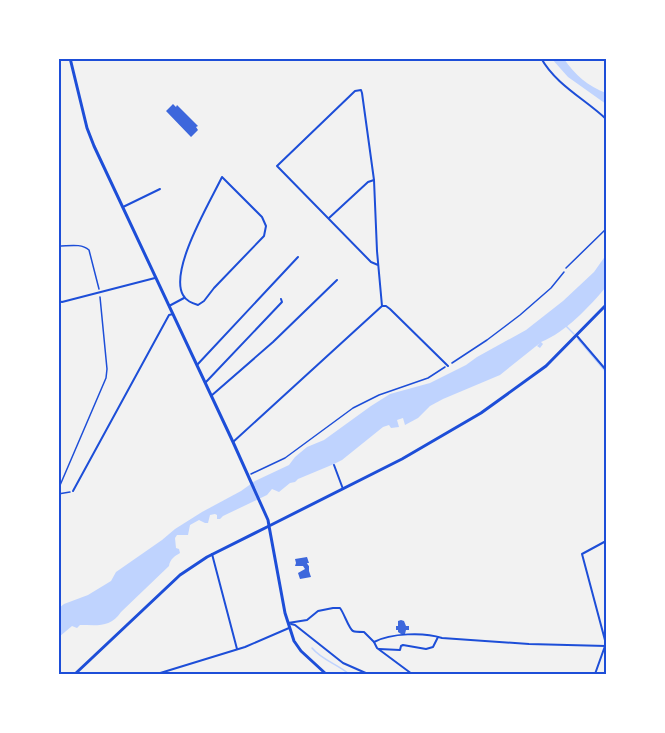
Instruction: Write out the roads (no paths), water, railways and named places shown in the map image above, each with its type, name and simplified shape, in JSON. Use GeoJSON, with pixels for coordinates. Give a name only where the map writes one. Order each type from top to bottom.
{"type":"FeatureCollection","features":[{"type":"Feature","properties":{"kind":"street"},"geometry":{"type":"LineString","coordinates":[[70,58],[87,128],[104,168],[268,520],[294,641],[326,675]]}},
{"type":"Feature","properties":{"kind":"street"},"geometry":{"type":"LineString","coordinates":[[541,58],[560,82],[606,119]]}},
{"type":"Feature","properties":{"kind":"street"},"geometry":{"type":"LineString","coordinates":[[378,265],[371,262],[277,166],[355,91],[360,89],[363,96],[374,180],[382,306]]}},
{"type":"Feature","properties":{"kind":"street"},"geometry":{"type":"LineString","coordinates":[[222,177],[262,217],[266,226],[264,236],[214,288],[204,302],[198,305],[184,298],[181,290],[183,261],[222,177]]}},
{"type":"Feature","properties":{"kind":"street"},"geometry":{"type":"LineString","coordinates":[[329,218],[368,182],[374,180]]}},
{"type":"Feature","properties":{"kind":"street"},"geometry":{"type":"LineString","coordinates":[[123,207],[160,189]]}},
{"type":"Feature","properties":{"kind":"street"},"geometry":{"type":"LineString","coordinates":[[197,365],[298,257]]}},
{"type":"Feature","properties":{"kind":"street"},"geometry":{"type":"LineString","coordinates":[[58,301],[62,302],[155,278]]}},
{"type":"Feature","properties":{"kind":"street"},"geometry":{"type":"LineString","coordinates":[[211,396],[273,342],[337,280]]}},
{"type":"Feature","properties":{"kind":"street"},"geometry":{"type":"LineString","coordinates":[[169,306],[184,298]]}},
{"type":"Feature","properties":{"kind":"street"},"geometry":{"type":"LineString","coordinates":[[205,383],[282,302],[281,299]]}},
{"type":"Feature","properties":{"kind":"street"},"geometry":{"type":"LineString","coordinates":[[75,675],[180,575],[212,554],[402,459],[481,413],[546,366],[606,305]]}},
{"type":"Feature","properties":{"kind":"street"},"geometry":{"type":"LineString","coordinates":[[382,306],[390,309],[448,366]]}},
{"type":"Feature","properties":{"kind":"street"},"geometry":{"type":"LineString","coordinates":[[233,442],[382,306]]}},
{"type":"Feature","properties":{"kind":"street"},"geometry":{"type":"LineString","coordinates":[[74,491],[169,315],[173,314]]}},
{"type":"Feature","properties":{"kind":"street"},"geometry":{"type":"LineString","coordinates":[[577,336],[606,370]]}},
{"type":"Feature","properties":{"kind":"street"},"geometry":{"type":"LineString","coordinates":[[334,465],[343,489]]}},
{"type":"Feature","properties":{"kind":"street"},"geometry":{"type":"LineString","coordinates":[[595,675],[606,646],[582,554],[606,541]]}},
{"type":"Feature","properties":{"kind":"street"},"geometry":{"type":"LineString","coordinates":[[212,554],[237,649]]}},
{"type":"Feature","properties":{"kind":"street"},"geometry":{"type":"LineString","coordinates":[[289,626],[294,622],[307,620],[318,611],[340,608],[350,629],[354,632],[364,632],[377,648],[412,675]]}},
{"type":"Feature","properties":{"kind":"street"},"geometry":{"type":"LineString","coordinates":[[157,675],[237,649],[295,625],[343,663],[368,675]]}},
{"type":"Feature","properties":{"kind":"street"},"geometry":{"type":"LineString","coordinates":[[374,642],[383,637],[408,634],[442,638],[606,646]]}},
{"type":"Feature","properties":{"kind":"street"},"geometry":{"type":"LineString","coordinates":[[377,648],[400,650],[403,645],[426,649],[433,647],[438,637]]}},
{"type":"Feature","properties":{"kind":"lane"},"geometry":{"type":"LineString","coordinates":[[566,268],[606,229]]}},
{"type":"Feature","properties":{"kind":"water"},"geometry":{"type":"Polygon","coordinates":[[[552,59],[564,59],[582,79],[606,93],[606,104],[568,77],[552,59]]]}},
{"type":"Feature","properties":{"kind":"water"},"geometry":{"type":"Polygon","coordinates":[[[606,255],[606,287],[585,311],[559,332],[541,342],[543,344],[540,348],[537,346],[540,343],[500,375],[443,399],[405,425],[403,418],[397,420],[399,427],[391,428],[389,425],[383,427],[342,460],[290,483],[279,492],[272,489],[267,495],[220,519],[217,519],[215,514],[210,515],[208,523],[199,520],[190,525],[188,535],[177,535],[175,538],[176,548],[180,553],[117,617],[108,623],[98,625],[80,625],[77,628],[72,626],[59,637],[59,608],[64,604],[88,595],[111,581],[116,572],[175,529],[255,481],[289,465],[307,447],[324,440],[390,394],[430,383],[526,330],[563,301],[594,272],[606,255]]]}},
{"type":"Feature","properties":{"kind":"waterway"},"geometry":{"type":"LineString","coordinates":[[566,326],[574,334]]}},
{"type":"Feature","properties":{"kind":"waterway"},"geometry":{"type":"LineString","coordinates":[[578,339],[606,372]]}},
{"type":"Feature","properties":{"kind":"waterway"},"geometry":{"type":"LineString","coordinates":[[312,648],[320,656],[349,674]]}}]}
